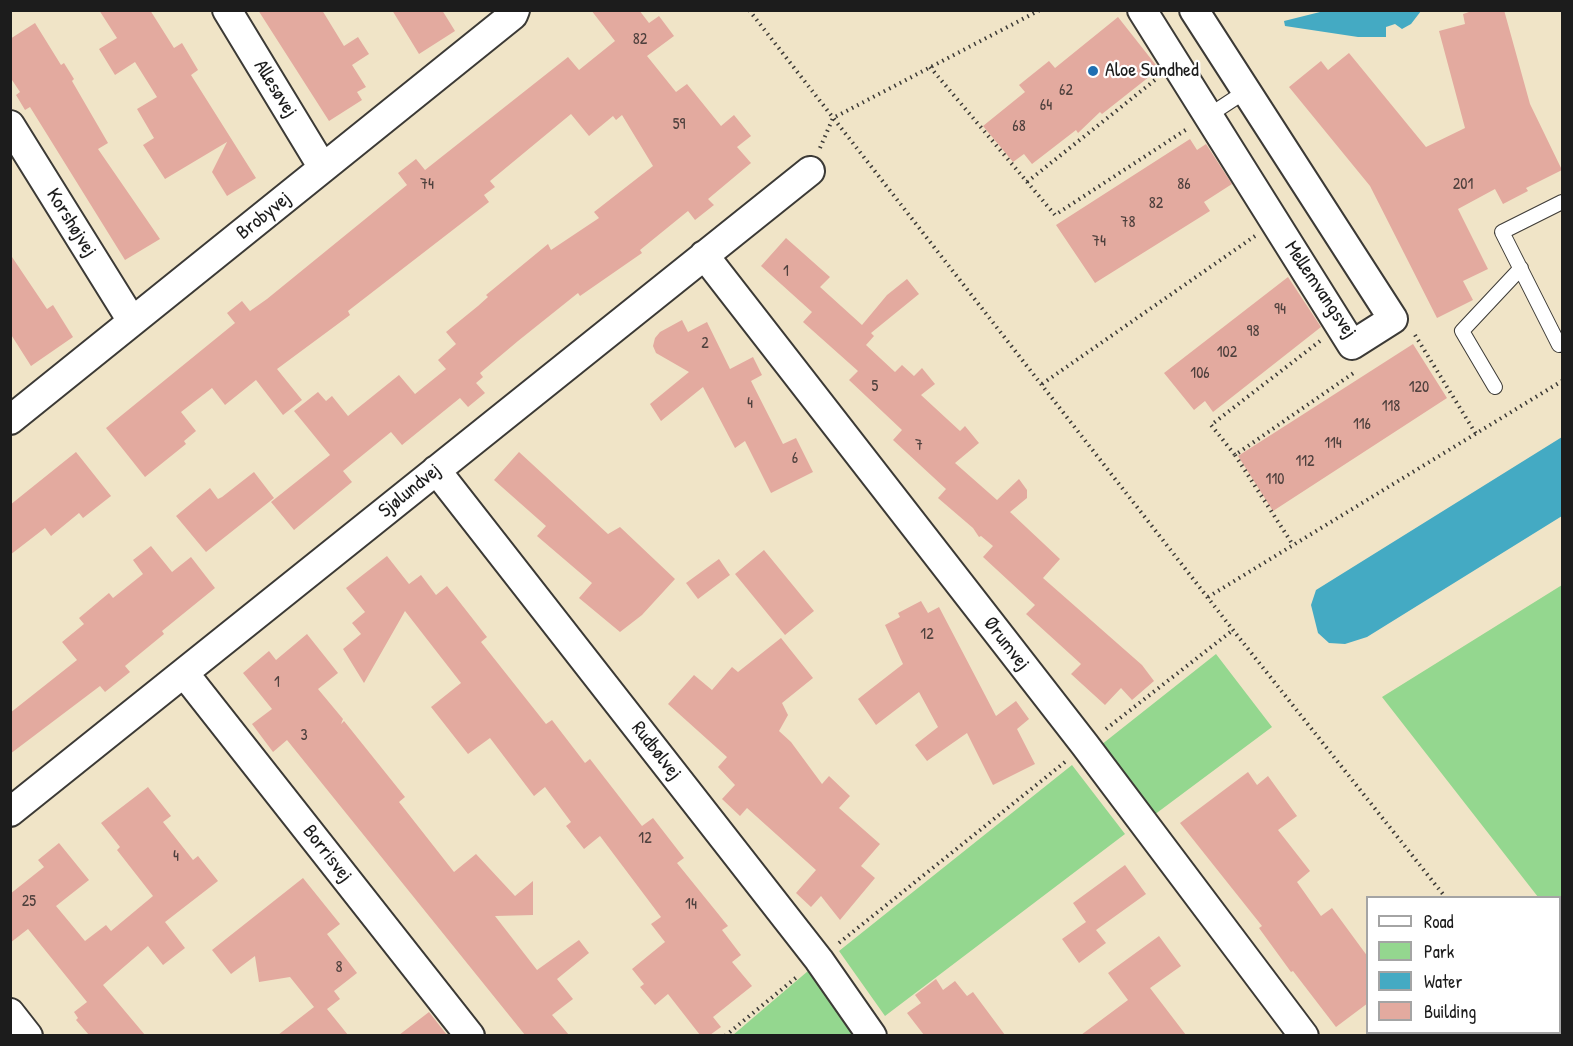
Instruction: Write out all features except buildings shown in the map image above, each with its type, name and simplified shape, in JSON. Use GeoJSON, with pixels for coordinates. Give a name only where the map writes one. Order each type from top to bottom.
{"type":"FeatureCollection","features":[{"type":"Feature","properties":{"kind":"street","name":"Allesøvej"},"geometry":{"type":"LineString","coordinates":[[226,10],[323,168]]}},
{"type":"Feature","properties":{"kind":"street","name":"Brobyvej"},"geometry":{"type":"LineString","coordinates":[[10,420],[513,15],[515,10]]}},
{"type":"Feature","properties":{"kind":"street","name":"Mellemvangsvej"},"geometry":{"type":"LineString","coordinates":[[1142,10],[1346,335],[1393,319]]}},
{"type":"Feature","properties":{"kind":"street"},"geometry":{"type":"LineString","coordinates":[[1194,10],[1393,319]]}},
{"type":"Feature","properties":{"kind":"street","name":"Korshøjvej"},"geometry":{"type":"LineString","coordinates":[[10,125],[132,321]]}},
{"type":"Feature","properties":{"kind":"street","name":"Sjølundvej"},"geometry":{"type":"LineString","coordinates":[[10,812],[810,171]]}},
{"type":"Feature","properties":{"kind":"street","name":"Ørumvej"},"geometry":{"type":"LineString","coordinates":[[704,255],[1085,745],[1304,1035]]}},
{"type":"Feature","properties":{"kind":"street","name":"Rudbølvej"},"geometry":{"type":"LineString","coordinates":[[436,470],[819,960],[872,1035]]}},
{"type":"Feature","properties":{"kind":"street","name":"Borrisvej"},"geometry":{"type":"LineString","coordinates":[[184,673],[470,1035]]}},
{"type":"Feature","properties":{"kind":"street"},"geometry":{"type":"LineString","coordinates":[[10,1014],[28,1035]]}},
{"type":"Feature","properties":{"kind":"lane"},"geometry":{"type":"LineString","coordinates":[[1208,116],[1246,91]]}},
{"type":"Feature","properties":{"kind":"lane"},"geometry":{"type":"LineString","coordinates":[[1559,345],[1502,232],[1562,204]]}},
{"type":"Feature","properties":{"kind":"lane"},"geometry":{"type":"LineString","coordinates":[[1495,387],[1461,331],[1521,268]]}},
{"type":"Feature","properties":{"kind":"path"},"geometry":{"type":"LineString","coordinates":[[749,10],[1233,630],[1445,896]]}},
{"type":"Feature","properties":{"kind":"path"},"geometry":{"type":"LineString","coordinates":[[810,171],[833,117],[1040,10]]}},
{"type":"Feature","properties":{"kind":"path"},"geometry":{"type":"LineString","coordinates":[[1027,182],[1175,64]]}},
{"type":"Feature","properties":{"kind":"path"},"geometry":{"type":"LineString","coordinates":[[930,67],[1054,215],[1208,116]]}},
{"type":"Feature","properties":{"kind":"path"},"geometry":{"type":"LineString","coordinates":[[1042,384],[1275,222]]}},
{"type":"Feature","properties":{"kind":"path"},"geometry":{"type":"LineString","coordinates":[[1393,319],[1405,319],[1476,434]]}},
{"type":"Feature","properties":{"kind":"path"},"geometry":{"type":"LineString","coordinates":[[1235,455],[1355,372],[1346,335],[1211,425],[1235,455],[1293,545]]}},
{"type":"Feature","properties":{"kind":"path"},"geometry":{"type":"LineString","coordinates":[[1208,597],[1563,381]]}},
{"type":"Feature","properties":{"kind":"path"},"geometry":{"type":"LineString","coordinates":[[725,1035],[1085,745],[1233,630]]}},
{"type":"Feature","properties":{"kind":"green space"},"geometry":{"type":"Polygon","coordinates":[[[1562,585],[1562,930],[1561,896],[1537,896],[1382,697],[1562,585]]]}},
{"type":"Feature","properties":{"kind":"green space"},"geometry":{"type":"Polygon","coordinates":[[[1216,654],[1272,727],[1154,815],[1101,745],[1216,654]]]}},
{"type":"Feature","properties":{"kind":"green space"},"geometry":{"type":"Polygon","coordinates":[[[1072,765],[1125,834],[885,1016],[839,951],[1072,765]]]}},
{"type":"Feature","properties":{"kind":"green space"},"geometry":{"type":"Polygon","coordinates":[[[808,971],[854,1035],[733,1035],[808,971]]]}},
{"type":"Feature","properties":{"kind":"water"},"geometry":{"type":"Polygon","coordinates":[[[1328,10],[1421,11],[1411,24],[1402,29],[1395,24],[1386,27],[1386,37],[1358,37],[1285,26],[1284,21],[1328,10]]]}},
{"type":"Feature","properties":{"kind":"water"},"geometry":{"type":"Polygon","coordinates":[[[1562,437],[1562,516],[1367,637],[1345,644],[1329,643],[1318,633],[1311,605],[1316,590],[1562,437]]]}},
{"type":"Feature","properties":{"kind":"place","name":"Aloe Sundhed"},"geometry":{"type":"Point","coordinates":[1093,71]}}]}
